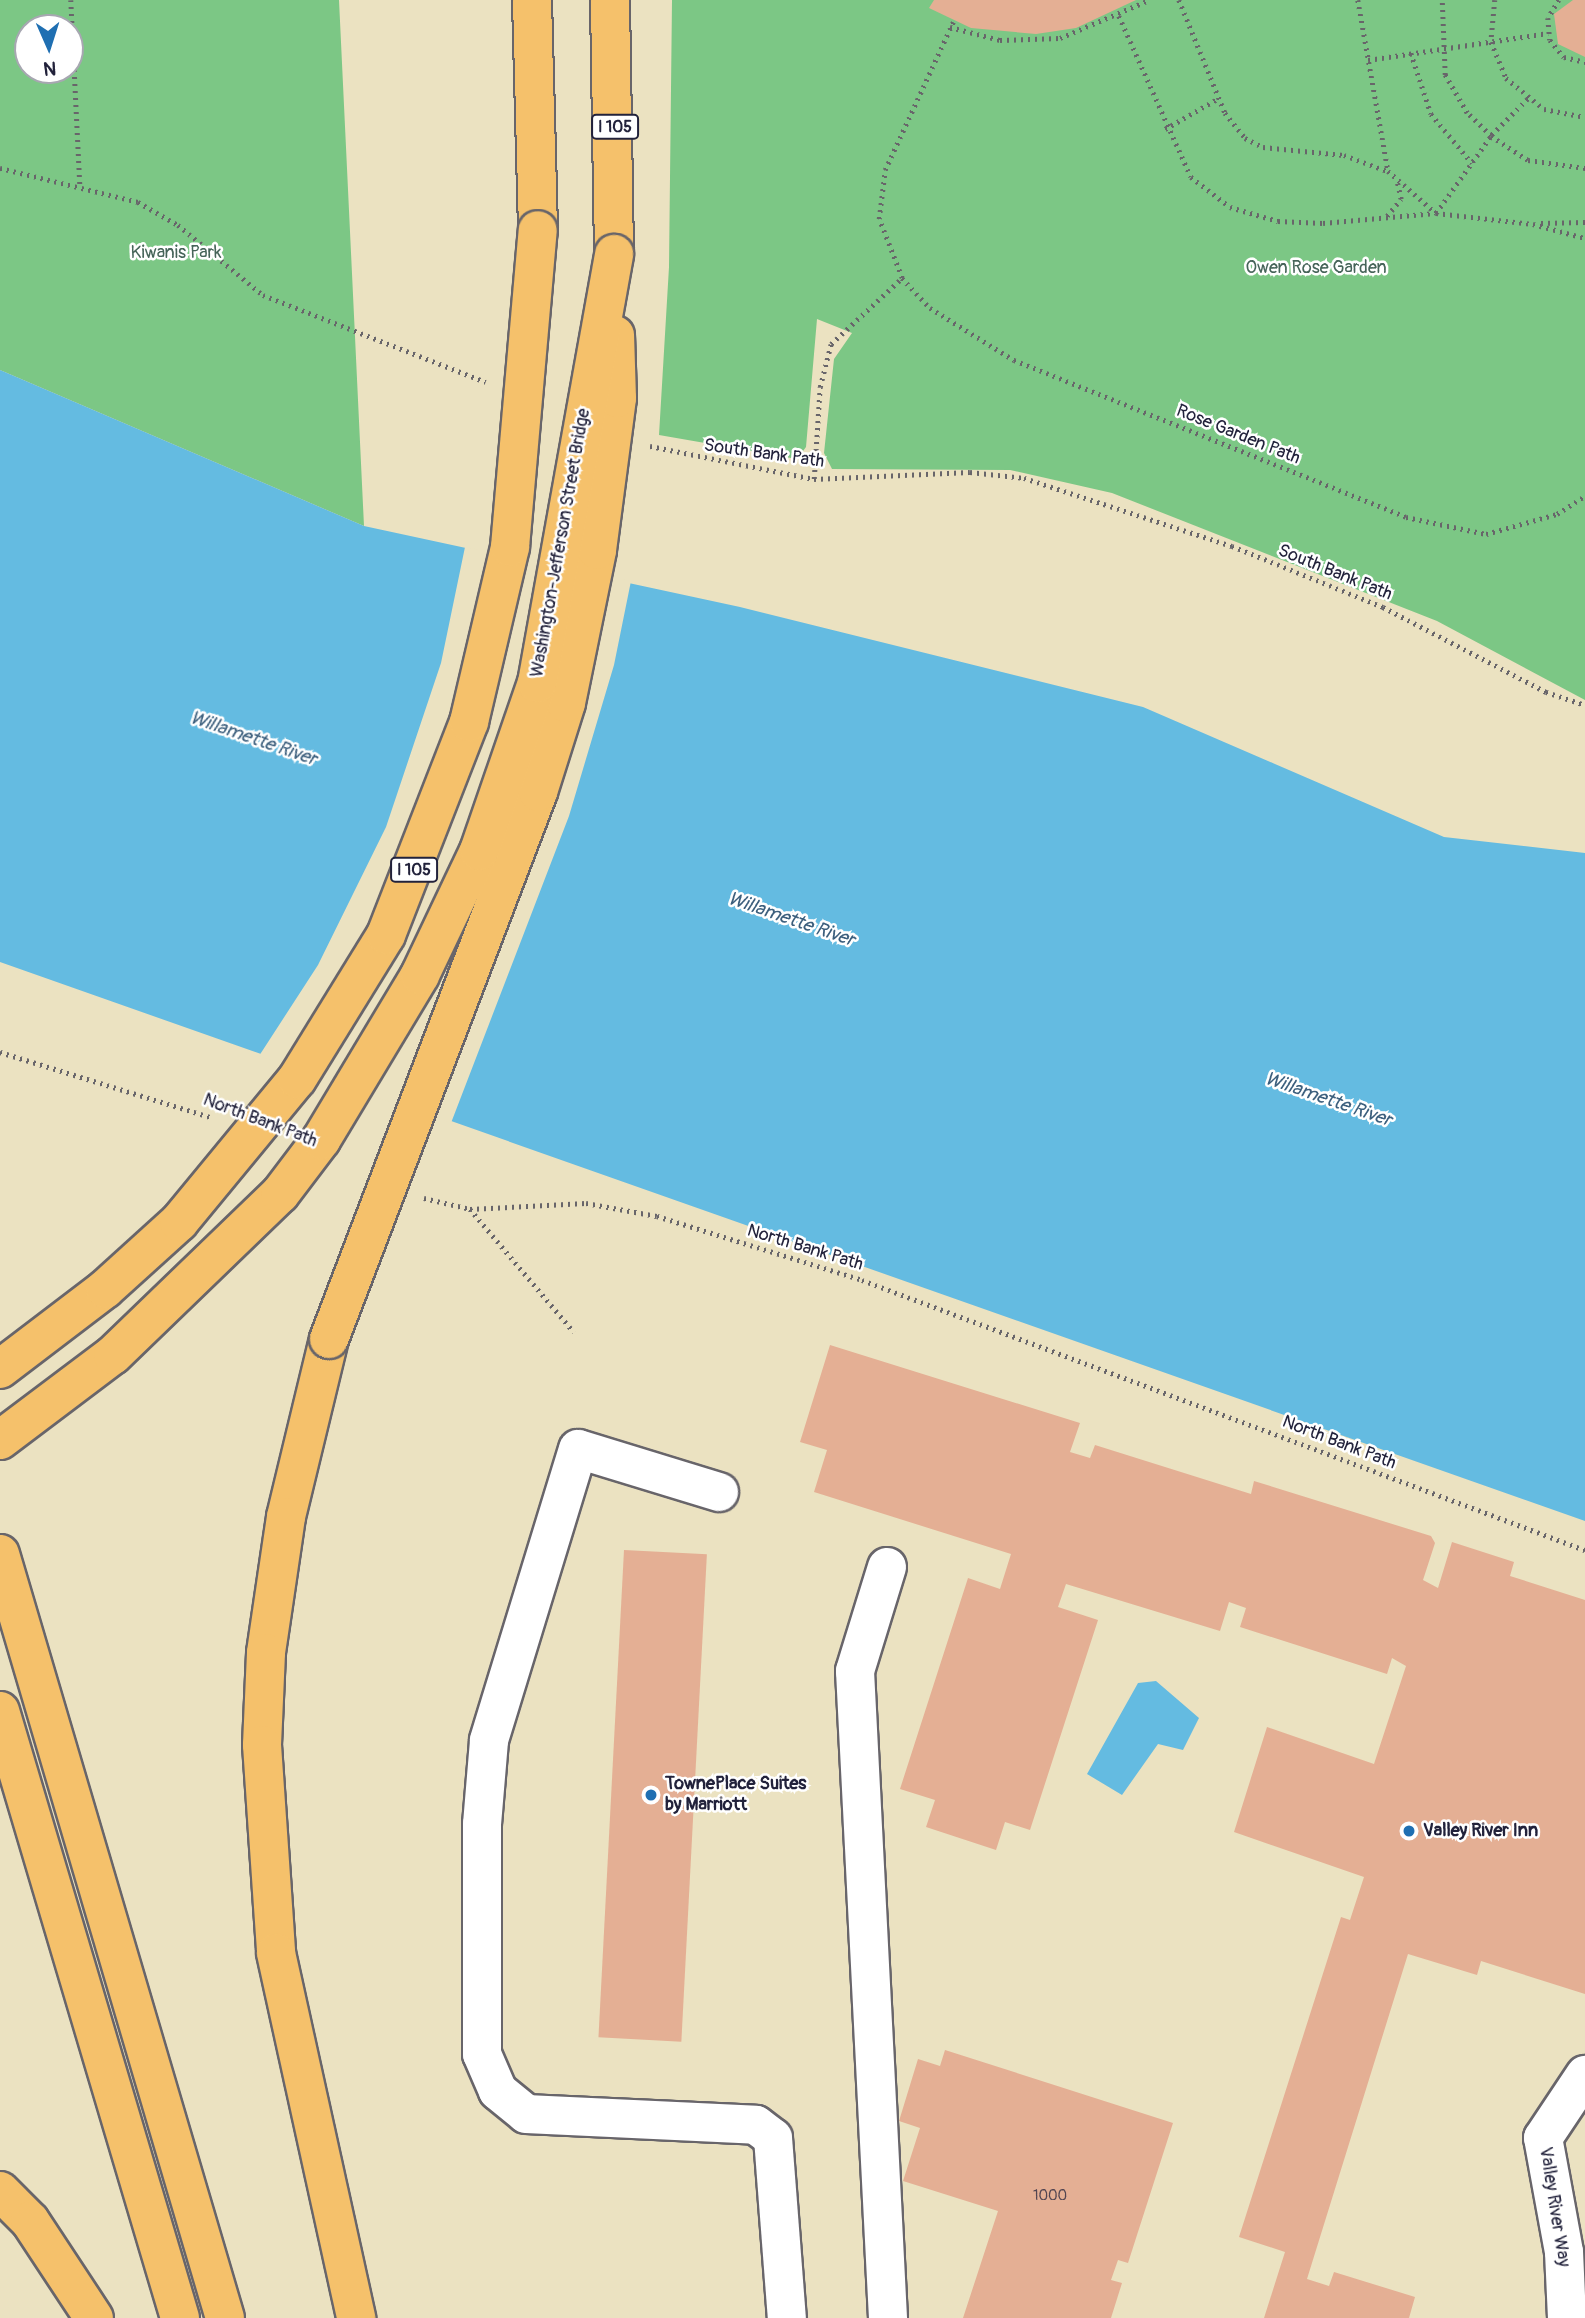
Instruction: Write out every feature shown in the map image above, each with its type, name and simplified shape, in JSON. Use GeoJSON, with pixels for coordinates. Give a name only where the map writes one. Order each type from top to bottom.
{"type":"FeatureCollection","features":[{"type":"Feature","properties":{"kind":"highway","name":"I 105"},"geometry":{"type":"LineString","coordinates":[[0,1369],[105,1289],[179,1222],[297,1079],[386,935],[469,722],[510,547],[538,230],[532,0]]}},
{"type":"Feature","properties":{"kind":"highway","name":"I 105"},"geometry":{"type":"LineString","coordinates":[[610,0],[614,254]]}},
{"type":"Feature","properties":{"kind":"highway"},"geometry":{"type":"LineString","coordinates":[[362,2318],[353,2300],[276,1953],[262,1745],[266,1653],[286,1517],[329,1339],[566,703],[597,550],[617,398],[614,254]]}},
{"type":"Feature","properties":{"kind":"highway","name":"Washington-Jefferson Street Bridge"},"geometry":{"type":"LineString","coordinates":[[0,1440],[113,1355],[280,1194],[321,1140],[420,975],[479,851],[537,683],[614,254]]}},
{"type":"Feature","properties":{"kind":"highway"},"geometry":{"type":"LineString","coordinates":[[0,1554],[225,2318]]}},
{"type":"Feature","properties":{"kind":"highway"},"geometry":{"type":"LineString","coordinates":[[0,1711],[180,2318]]}},
{"type":"Feature","properties":{"kind":"highway"},"geometry":{"type":"LineString","coordinates":[[0,2191],[30,2221],[94,2318]]}},
{"type":"Feature","properties":{"kind":"street"},"geometry":{"type":"LineString","coordinates":[[719,1492],[578,1449],[489,1741],[482,1824],[482,2054],[498,2091],[526,2114],[756,2124],[773,2138],[787,2318]]}},
{"type":"Feature","properties":{"kind":"street"},"geometry":{"type":"LineString","coordinates":[[887,1567],[855,1671],[888,2318]]}},
{"type":"Feature","properties":{"kind":"street","name":"Valley River Way"},"geometry":{"type":"LineString","coordinates":[[1567,2318],[1564,2252],[1543,2138],[1585,2075]]}},
{"type":"Feature","properties":{"kind":"path"},"geometry":{"type":"LineString","coordinates":[[71,0],[80,185]]}},
{"type":"Feature","properties":{"kind":"path"},"geometry":{"type":"LineString","coordinates":[[1149,0],[1139,2],[1119,16],[1166,129],[1191,177],[1230,207],[1301,222],[1436,213],[1533,224],[1585,238]]}},
{"type":"Feature","properties":{"kind":"path"},"geometry":{"type":"LineString","coordinates":[[1179,0],[1219,98],[1234,127],[1264,147],[1344,155],[1388,171],[1436,213]]}},
{"type":"Feature","properties":{"kind":"path"},"geometry":{"type":"LineString","coordinates":[[1358,0],[1388,171]]}},
{"type":"Feature","properties":{"kind":"path"},"geometry":{"type":"LineString","coordinates":[[1442,0],[1443,50],[1455,94],[1491,136],[1528,160],[1585,168]]}},
{"type":"Feature","properties":{"kind":"path"},"geometry":{"type":"LineString","coordinates":[[1495,0],[1491,42],[1506,78],[1528,99],[1568,117],[1585,117]]}},
{"type":"Feature","properties":{"kind":"path"},"geometry":{"type":"LineString","coordinates":[[1548,33],[1559,0]]}},
{"type":"Feature","properties":{"kind":"path","name":"Rose Garden Path"},"geometry":{"type":"LineString","coordinates":[[1119,16],[1039,40],[1000,40],[952,24],[893,150],[881,191],[879,219],[902,278],[930,307],[1014,360],[1406,517],[1486,534],[1558,514],[1585,496]]}},
{"type":"Feature","properties":{"kind":"path"},"geometry":{"type":"LineString","coordinates":[[1368,60],[1548,33]]}},
{"type":"Feature","properties":{"kind":"path"},"geometry":{"type":"LineString","coordinates":[[1548,33],[1564,57],[1585,62]]}},
{"type":"Feature","properties":{"kind":"path"},"geometry":{"type":"LineString","coordinates":[[1411,53],[1431,114],[1472,163]]}},
{"type":"Feature","properties":{"kind":"path"},"geometry":{"type":"LineString","coordinates":[[1166,129],[1219,98]]}},
{"type":"Feature","properties":{"kind":"path"},"geometry":{"type":"LineString","coordinates":[[1436,213],[1491,136],[1528,99]]}},
{"type":"Feature","properties":{"kind":"path"},"geometry":{"type":"LineString","coordinates":[[0,168],[80,185],[138,202],[178,225],[263,295],[491,384]]}},
{"type":"Feature","properties":{"kind":"path"},"geometry":{"type":"LineString","coordinates":[[1387,217],[1401,199],[1397,181]]}},
{"type":"Feature","properties":{"kind":"path"},"geometry":{"type":"LineString","coordinates":[[1533,224],[1585,222]]}},
{"type":"Feature","properties":{"kind":"path"},"geometry":{"type":"LineString","coordinates":[[814,479],[823,368],[831,344],[847,324],[902,278]]}},
{"type":"Feature","properties":{"kind":"path","name":"South Bank Path"},"geometry":{"type":"LineString","coordinates":[[647,444],[814,479],[970,472],[1024,478],[1231,546],[1345,592],[1585,705]]}},
{"type":"Feature","properties":{"kind":"path","name":"North Bank Path"},"geometry":{"type":"LineString","coordinates":[[0,1052],[227,1123]]}},
{"type":"Feature","properties":{"kind":"path","name":"North Bank Path"},"geometry":{"type":"LineString","coordinates":[[414,1194],[470,1209],[586,1203],[670,1220],[862,1280],[1585,1550]]}},
{"type":"Feature","properties":{"kind":"path"},"geometry":{"type":"LineString","coordinates":[[470,1209],[574,1332]]}},
{"type":"Feature","properties":{"kind":"green space","name":"Kiwanis Park"},"geometry":{"type":"Polygon","coordinates":[[[0,0],[339,0],[364,526],[0,370],[0,0]]]}},
{"type":"Feature","properties":{"kind":"green space","name":"Owen Rose Garden"},"geometry":{"type":"Polygon","coordinates":[[[672,0],[1585,0],[1585,700],[1437,621],[1112,493],[1010,470],[832,469],[824,453],[834,359],[852,333],[817,319],[806,447],[797,459],[659,435],[669,267],[672,0]]]}},
{"type":"Feature","properties":{"kind":"water","name":"Willamette River"},"geometry":{"type":"Polygon","coordinates":[[[0,370],[364,526],[740,607],[1143,707],[1444,837],[1585,853],[1585,1521],[0,962],[0,370]]]}},
{"type":"Feature","properties":{"kind":"water"},"geometry":{"type":"Polygon","coordinates":[[[1156,1681],[1199,1718],[1183,1750],[1158,1744],[1122,1795],[1087,1774],[1138,1683],[1156,1681]]]}},
{"type":"Feature","properties":{"kind":"pier"},"geometry":{"type":"Polygon","coordinates":[[[465,547],[631,581],[614,665],[569,816],[451,1123],[259,1056],[318,965],[386,827],[441,663],[465,547]]]}},
{"type":"Feature","properties":{"kind":"building"},"geometry":{"type":"Polygon","coordinates":[[[934,0],[1136,0],[1076,28],[1036,34],[971,28],[929,8],[934,0]]]}},
{"type":"Feature","properties":{"kind":"building"},"geometry":{"type":"Polygon","coordinates":[[[1573,0],[1585,0],[1585,57],[1558,44],[1554,14],[1573,0]]]}},
{"type":"Feature","properties":{"kind":"building","name":"Valley River Inn"},"geometry":{"type":"Polygon","coordinates":[[[830,1345],[1080,1423],[1070,1452],[1090,1458],[1095,1445],[1251,1494],[1254,1481],[1431,1536],[1435,1543],[1423,1580],[1438,1588],[1452,1542],[1514,1562],[1510,1576],[1585,1600],[1585,1994],[1481,1961],[1477,1975],[1408,1954],[1307,2279],[1329,2286],[1334,2272],[1415,2297],[1409,2318],[1264,2318],[1285,2252],[1239,2237],[1341,1917],[1350,1920],[1364,1877],[1234,1832],[1267,1727],[1374,1764],[1406,1666],[1392,1658],[1387,1674],[1240,1627],[1246,1608],[1229,1602],[1220,1631],[1066,1584],[1058,1607],[1098,1620],[1030,1830],[1005,1822],[996,1850],[926,1827],[935,1800],[900,1789],[968,1578],[1000,1589],[1011,1554],[814,1492],[827,1450],[800,1442],[830,1345]]]}},
{"type":"Feature","properties":{"kind":"building","name":"TownePlace Suites by Marriott"},"geometry":{"type":"Polygon","coordinates":[[[624,1550],[707,1554],[681,2042],[598,2037],[624,1550]]]}},
{"type":"Feature","properties":{"kind":"building"},"geometry":{"type":"Polygon","coordinates":[[[945,2050],[1173,2123],[1128,2263],[1118,2260],[1111,2280],[1122,2283],[1111,2318],[963,2318],[998,2211],[903,2181],[920,2128],[899,2121],[918,2059],[940,2066],[945,2050]]]}},
{"type":"Feature","properties":{"kind":"place","name":"TownePlace Suites by Marriott"},"geometry":{"type":"Point","coordinates":[651,1795]}},
{"type":"Feature","properties":{"kind":"place","name":"Valley River Inn"},"geometry":{"type":"Point","coordinates":[1409,1831]}}]}
